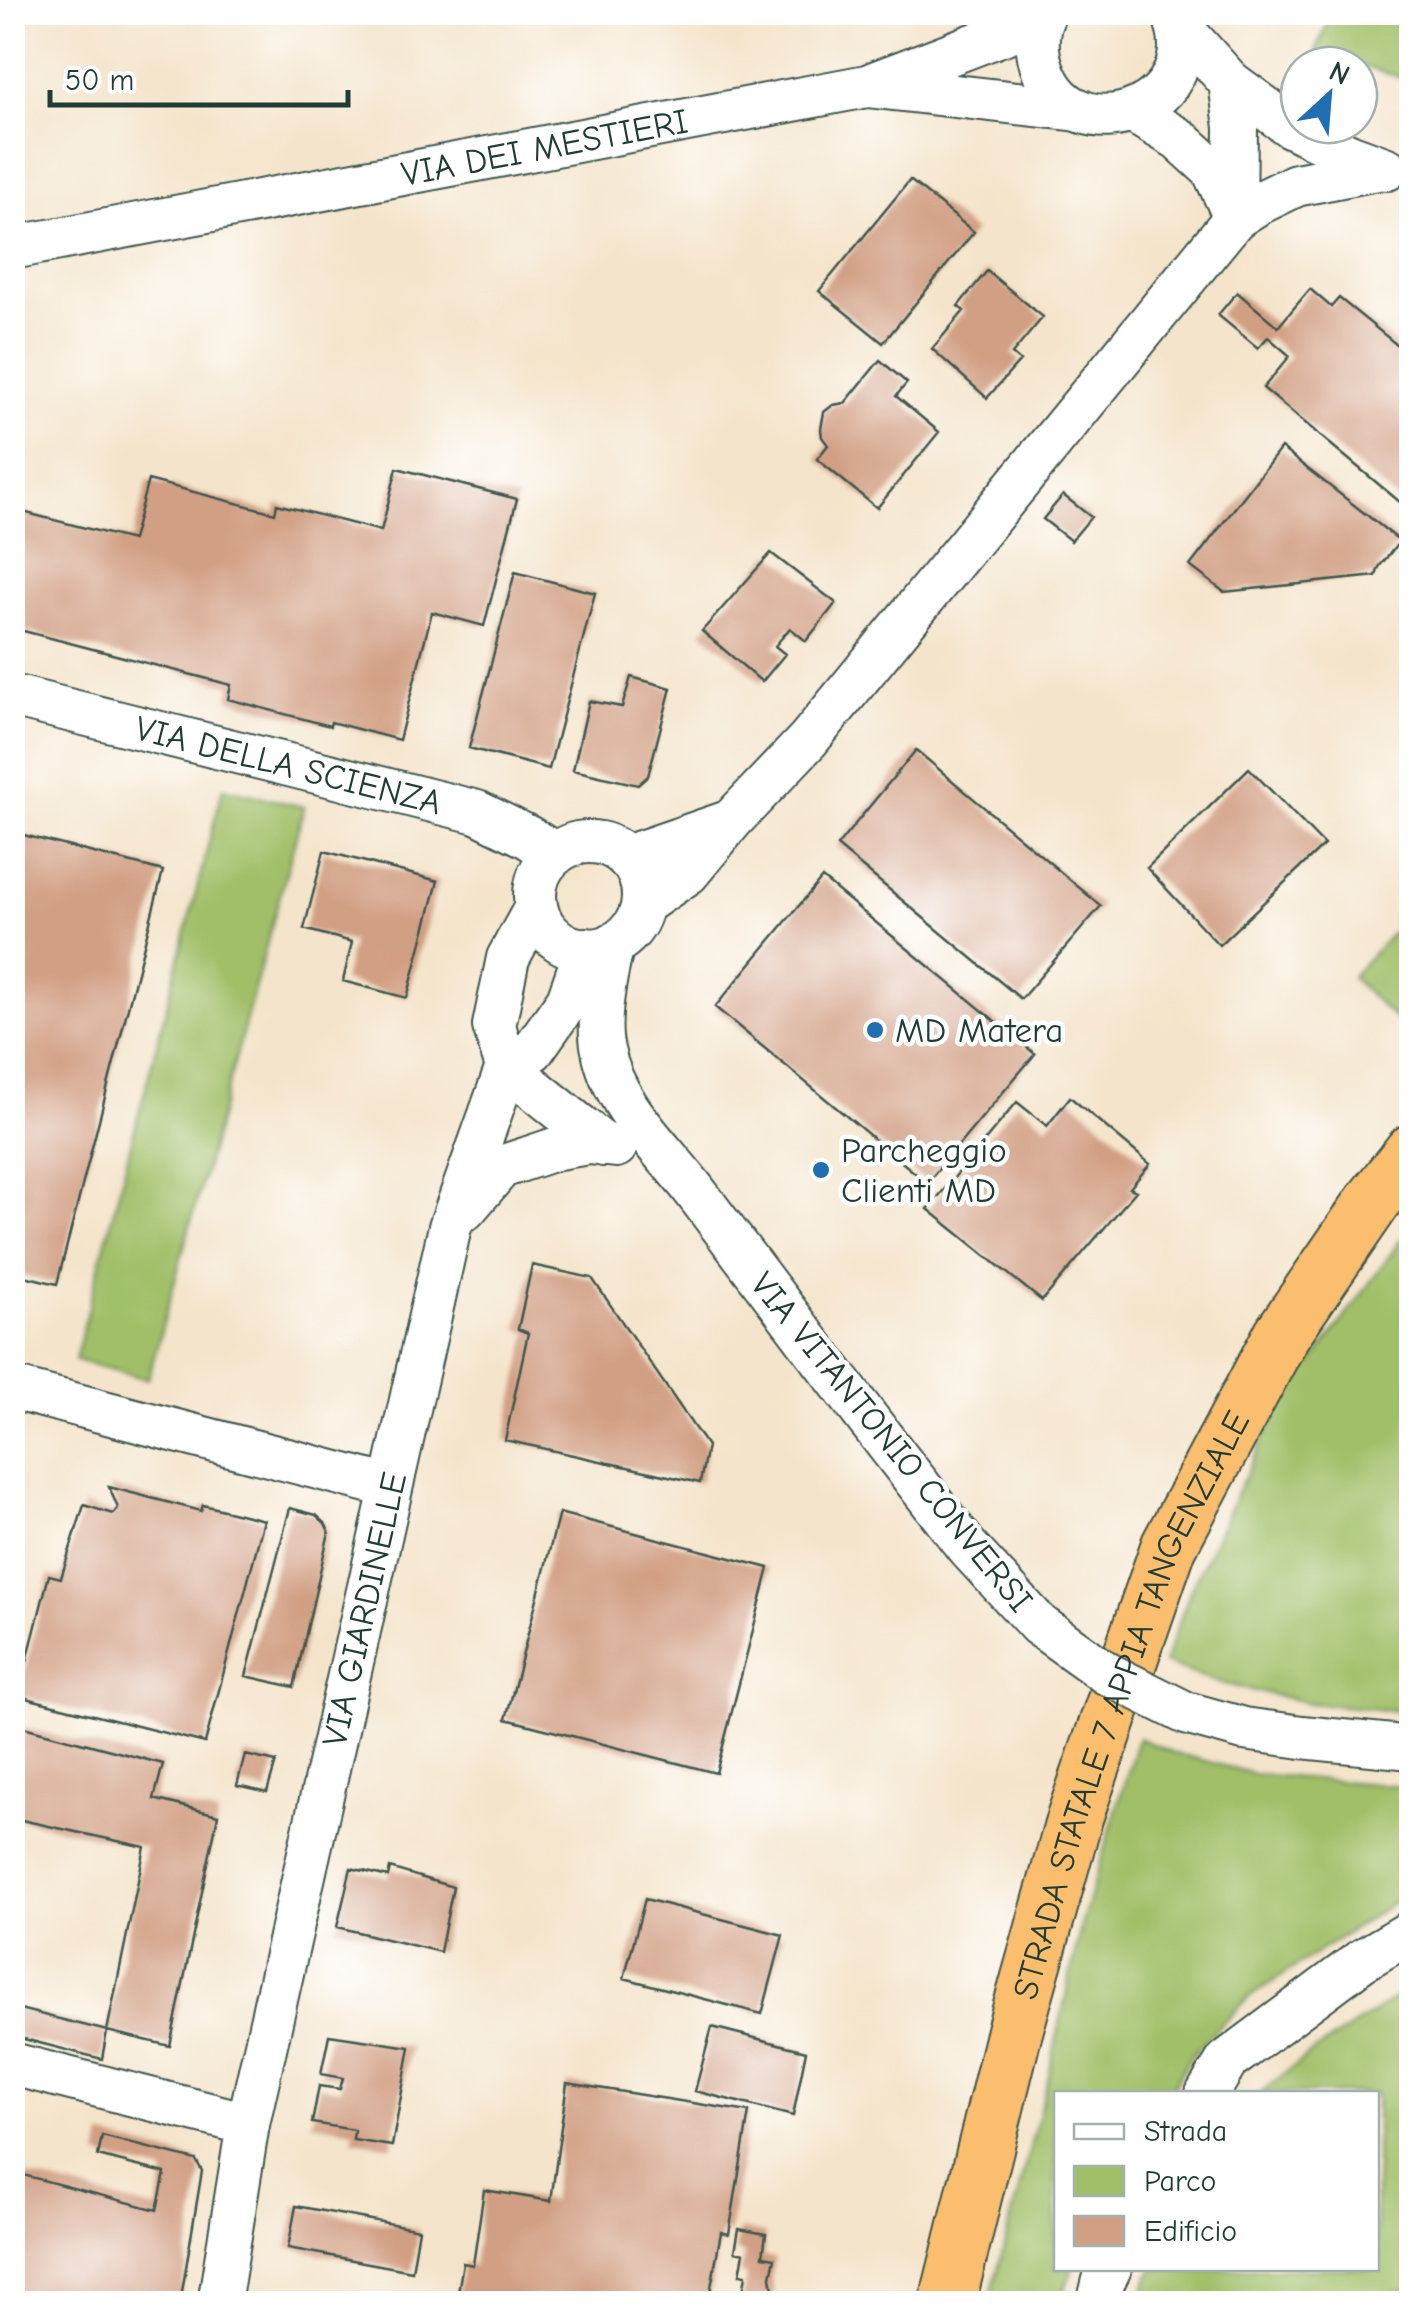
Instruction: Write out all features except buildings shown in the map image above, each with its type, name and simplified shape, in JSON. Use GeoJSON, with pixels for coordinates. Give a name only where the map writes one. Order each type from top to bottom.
{"type":"FeatureCollection","features":[{"type":"Feature","properties":{"kind":"highway","name":"STRADA STATALE 7 APPIA TANGENZIALE"},"geometry":{"type":"LineString","coordinates":[[948,2304],[1014,2033],[1075,1816],[1169,1546],[1282,1334],[1374,1200],[1412,1152]]}},
{"type":"Feature","properties":{"kind":"street"},"geometry":{"type":"LineString","coordinates":[[867,86],[1044,16]]}},
{"type":"Feature","properties":{"kind":"street"},"geometry":{"type":"LineString","coordinates":[[1044,16],[1037,40],[1039,61],[1047,81],[1061,98],[1079,110]]}},
{"type":"Feature","properties":{"kind":"street"},"geometry":{"type":"LineString","coordinates":[[1174,18],[1230,82],[1290,126],[1397,172]]}},
{"type":"Feature","properties":{"kind":"street"},"geometry":{"type":"LineString","coordinates":[[1132,112],[1152,102],[1168,86],[1177,67],[1181,45],[1174,18]]}},
{"type":"Feature","properties":{"kind":"street"},"geometry":{"type":"LineString","coordinates":[[1230,82],[1236,127],[1235,218]]}},
{"type":"Feature","properties":{"kind":"street","name":"VIA DEI MESTIERI"},"geometry":{"type":"LineString","coordinates":[[12,248],[867,86],[1096,115],[1132,112]]}},
{"type":"Feature","properties":{"kind":"street"},"geometry":{"type":"LineString","coordinates":[[1132,112],[1179,139],[1212,170],[1235,218]]}},
{"type":"Feature","properties":{"kind":"street"},"geometry":{"type":"LineString","coordinates":[[643,904],[688,873],[731,820],[808,740],[1235,218],[1296,185],[1397,172]]}},
{"type":"Feature","properties":{"kind":"street","name":"VIA DELLA SCIENZA"},"geometry":{"type":"LineString","coordinates":[[12,696],[477,812],[555,854]]}},
{"type":"Feature","properties":{"kind":"street"},"geometry":{"type":"LineString","coordinates":[[626,857],[731,820]]}},
{"type":"Feature","properties":{"kind":"street"},"geometry":{"type":"LineString","coordinates":[[594,842],[611,846],[626,857],[637,870],[643,904],[638,920],[627,934],[600,947],[569,946],[554,937],[542,924],[536,907],[537,880],[555,854],[575,844],[594,842]]}},
{"type":"Feature","properties":{"kind":"street"},"geometry":{"type":"LineString","coordinates":[[536,907],[508,958],[494,1026],[507,1067],[604,1145]]}},
{"type":"Feature","properties":{"kind":"street","name":"VIA GIARDINELLE"},"geometry":{"type":"LineString","coordinates":[[219,2304],[248,2124],[450,1227],[507,1067],[533,1050],[600,947]]}},
{"type":"Feature","properties":{"kind":"street","name":"VIA VITANTONIO CONVERSI"},"geometry":{"type":"LineString","coordinates":[[600,947],[606,972],[602,1049],[614,1082],[636,1121],[967,1547],[1039,1625],[1106,1673],[1186,1713],[1244,1729],[1412,1748]]}},
{"type":"Feature","properties":{"kind":"street","name":"VIA VITANTONIO CONVERSI"},"geometry":{"type":"LineString","coordinates":[[450,1227],[501,1167],[558,1148],[589,1142],[621,1147],[684,1178]]}},
{"type":"Feature","properties":{"kind":"street"},"geometry":{"type":"LineString","coordinates":[[12,1388],[391,1487]]}},
{"type":"Feature","properties":{"kind":"street"},"geometry":{"type":"LineString","coordinates":[[1208,2091],[1227,2061],[1361,1961],[1412,1931]]}},
{"type":"Feature","properties":{"kind":"street"},"geometry":{"type":"LineString","coordinates":[[12,2064],[248,2124]]}},
{"type":"Feature","properties":{"kind":"street"},"geometry":{"type":"LineString","coordinates":[[1098,2304],[1108,2271]]}},
{"type":"Feature","properties":{"kind":"green space"},"geometry":{"type":"Polygon","coordinates":[[[1331,13],[1411,13],[1411,80],[1379,71],[1379,45],[1318,45],[1331,13]]]}},
{"type":"Feature","properties":{"kind":"green space"},"geometry":{"type":"Polygon","coordinates":[[[223,788],[304,807],[148,1379],[75,1360],[223,788]]]}},
{"type":"Feature","properties":{"kind":"green space"},"geometry":{"type":"Polygon","coordinates":[[[1411,913],[1411,1034],[1351,977],[1411,913]]]}},
{"type":"Feature","properties":{"kind":"green space"},"geometry":{"type":"Polygon","coordinates":[[[1411,1226],[1411,1712],[1309,1703],[1216,1682],[1164,1663],[1191,1589],[1275,1414],[1411,1226]]]}},
{"type":"Feature","properties":{"kind":"green space"},"geometry":{"type":"Polygon","coordinates":[[[1138,1738],[1171,1752],[1254,1774],[1411,1787],[1411,1891],[1248,1998],[1191,2056],[1170,2091],[1054,2091],[1054,2271],[1072,2271],[1059,2303],[989,2303],[1048,2079],[1081,1926],[1138,1738]]]}},
{"type":"Feature","properties":{"kind":"green space"},"geometry":{"type":"Polygon","coordinates":[[[1411,1988],[1411,2288],[1356,2303],[1140,2303],[1153,2271],[1379,2271],[1379,2091],[1263,2091],[1307,2056],[1411,1988]]]}},
{"type":"Feature","properties":{"kind":"place","name":"MD Matera"},"geometry":{"type":"Point","coordinates":[875,1030]}},
{"type":"Feature","properties":{"kind":"place","name":"Parcheggio Clienti MD"},"geometry":{"type":"Point","coordinates":[821,1170]}}]}
